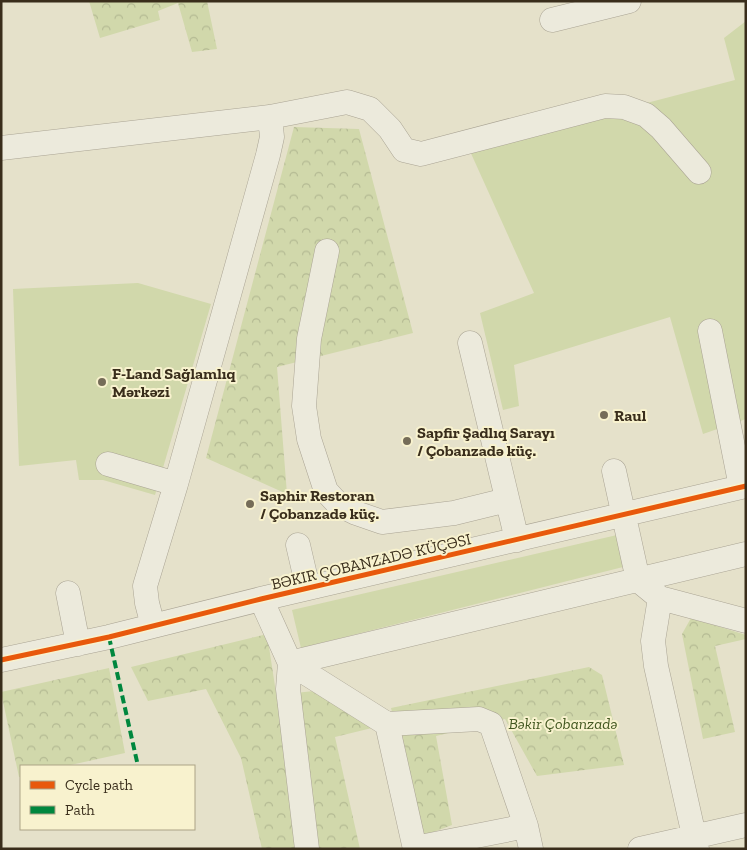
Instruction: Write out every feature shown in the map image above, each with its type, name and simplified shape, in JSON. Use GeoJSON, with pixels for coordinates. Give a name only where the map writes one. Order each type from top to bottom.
{"type":"FeatureCollection","features":[{"type":"Feature","properties":{"kind":"street"},"geometry":{"type":"LineString","coordinates":[[552,20],[629,1]]}},
{"type":"Feature","properties":{"kind":"street"},"geometry":{"type":"LineString","coordinates":[[1,148],[270,117],[348,102],[370,109],[390,129],[404,150],[421,154],[605,106],[624,108],[646,115],[661,128],[699,172]]}},
{"type":"Feature","properties":{"kind":"street"},"geometry":{"type":"LineString","coordinates":[[152,626],[145,586],[176,484],[268,155],[272,137],[270,117]]}},
{"type":"Feature","properties":{"kind":"street"},"geometry":{"type":"LineString","coordinates":[[327,251],[309,340],[304,406],[309,439],[326,491],[338,504],[356,513],[382,522],[454,513],[508,500]]}},
{"type":"Feature","properties":{"kind":"street"},"geometry":{"type":"LineString","coordinates":[[710,331],[740,447],[744,487]]}},
{"type":"Feature","properties":{"kind":"street"},"geometry":{"type":"LineString","coordinates":[[470,343],[517,540]]}},
{"type":"Feature","properties":{"kind":"street"},"geometry":{"type":"LineString","coordinates":[[108,464],[176,484]]}},
{"type":"Feature","properties":{"kind":"street"},"geometry":{"type":"LineString","coordinates":[[614,471],[638,580],[660,598],[746,621]]}},
{"type":"Feature","properties":{"kind":"street","name":"BƏKIR ÇOBANZADƏ KÜÇƏSI"},"geometry":{"type":"LineString","coordinates":[[1,660],[78,644],[261,599],[744,487]]}},
{"type":"Feature","properties":{"kind":"street"},"geometry":{"type":"LineString","coordinates":[[298,545],[308,588]]}},
{"type":"Feature","properties":{"kind":"street"},"geometry":{"type":"LineString","coordinates":[[290,663],[746,554]]}},
{"type":"Feature","properties":{"kind":"street"},"geometry":{"type":"LineString","coordinates":[[68,593],[78,644]]}},
{"type":"Feature","properties":{"kind":"street"},"geometry":{"type":"LineString","coordinates":[[660,598],[653,641],[656,666],[696,842]]}},
{"type":"Feature","properties":{"kind":"street"},"geometry":{"type":"LineString","coordinates":[[261,599],[290,663],[288,689],[307,849]]}},
{"type":"Feature","properties":{"kind":"street"},"geometry":{"type":"LineString","coordinates":[[290,663],[387,724],[479,719],[491,724],[526,826],[531,849]]}},
{"type":"Feature","properties":{"kind":"street"},"geometry":{"type":"LineString","coordinates":[[387,724],[415,848],[526,826]]}},
{"type":"Feature","properties":{"kind":"street"},"geometry":{"type":"LineString","coordinates":[[640,849],[696,842],[746,825]]}},
{"type":"Feature","properties":{"kind":"green space"},"geometry":{"type":"Polygon","coordinates":[[[89,1],[207,1],[217,49],[192,52],[178,3],[158,11],[160,20],[100,38],[89,1]]]}},
{"type":"Feature","properties":{"kind":"green space"},"geometry":{"type":"Polygon","coordinates":[[[746,21],[746,419],[703,434],[670,317],[514,365],[519,406],[503,410],[480,313],[534,293],[469,149],[735,80],[724,38],[746,21]]]}},
{"type":"Feature","properties":{"kind":"green space"},"geometry":{"type":"Polygon","coordinates":[[[294,127],[359,129],[413,333],[277,367],[287,494],[206,458],[294,127]]]}},
{"type":"Feature","properties":{"kind":"green space","name":"F-Land Sağlamlıq Mərkəzi"},"geometry":{"type":"Polygon","coordinates":[[[138,283],[211,304],[155,495],[103,480],[79,480],[76,460],[19,466],[13,289],[138,283]]]}},
{"type":"Feature","properties":{"kind":"green space"},"geometry":{"type":"Polygon","coordinates":[[[617,535],[623,567],[301,648],[292,610],[617,535]]]}},
{"type":"Feature","properties":{"kind":"green space"},"geometry":{"type":"Polygon","coordinates":[[[691,618],[746,635],[746,639],[715,646],[735,732],[703,739],[682,634],[691,618]]]}},
{"type":"Feature","properties":{"kind":"green space"},"geometry":{"type":"Polygon","coordinates":[[[267,634],[300,849],[262,849],[241,758],[206,689],[148,701],[131,667],[267,634]]]}},
{"type":"Feature","properties":{"kind":"green space","name":"Bəkir Çobanzadə"},"geometry":{"type":"Polygon","coordinates":[[[589,667],[602,675],[624,765],[537,776],[505,719],[436,736],[452,825],[423,836],[391,708],[589,667]]]}},
{"type":"Feature","properties":{"kind":"green space"},"geometry":{"type":"Polygon","coordinates":[[[109,668],[125,753],[71,765],[20,765],[19,777],[1,692],[109,668]]]}},
{"type":"Feature","properties":{"kind":"green space"},"geometry":{"type":"Polygon","coordinates":[[[314,691],[372,728],[335,737],[360,849],[317,849],[295,693],[314,691]]]}},
{"type":"Feature","properties":{"kind":"marked path"},"geometry":{"type":"LineString","coordinates":[[109,637],[138,765]]}},
{"type":"Feature","properties":{"kind":"cycle path"},"geometry":{"type":"LineString","coordinates":[[1,660],[109,637],[261,599],[746,486]]}},
{"type":"Feature","properties":{"kind":"place","name":"F-Land Sağlamlıq Mərkəzi"},"geometry":{"type":"Point","coordinates":[102,382]}},
{"type":"Feature","properties":{"kind":"place","name":"Raul"},"geometry":{"type":"Point","coordinates":[604,415]}},
{"type":"Feature","properties":{"kind":"place","name":"Sapfir Şadlıq Sarayı / Çobanzadə küç."},"geometry":{"type":"Point","coordinates":[407,441]}},
{"type":"Feature","properties":{"kind":"place","name":"Saphir Restoran / Çobanzadə küç."},"geometry":{"type":"Point","coordinates":[250,504]}}]}
